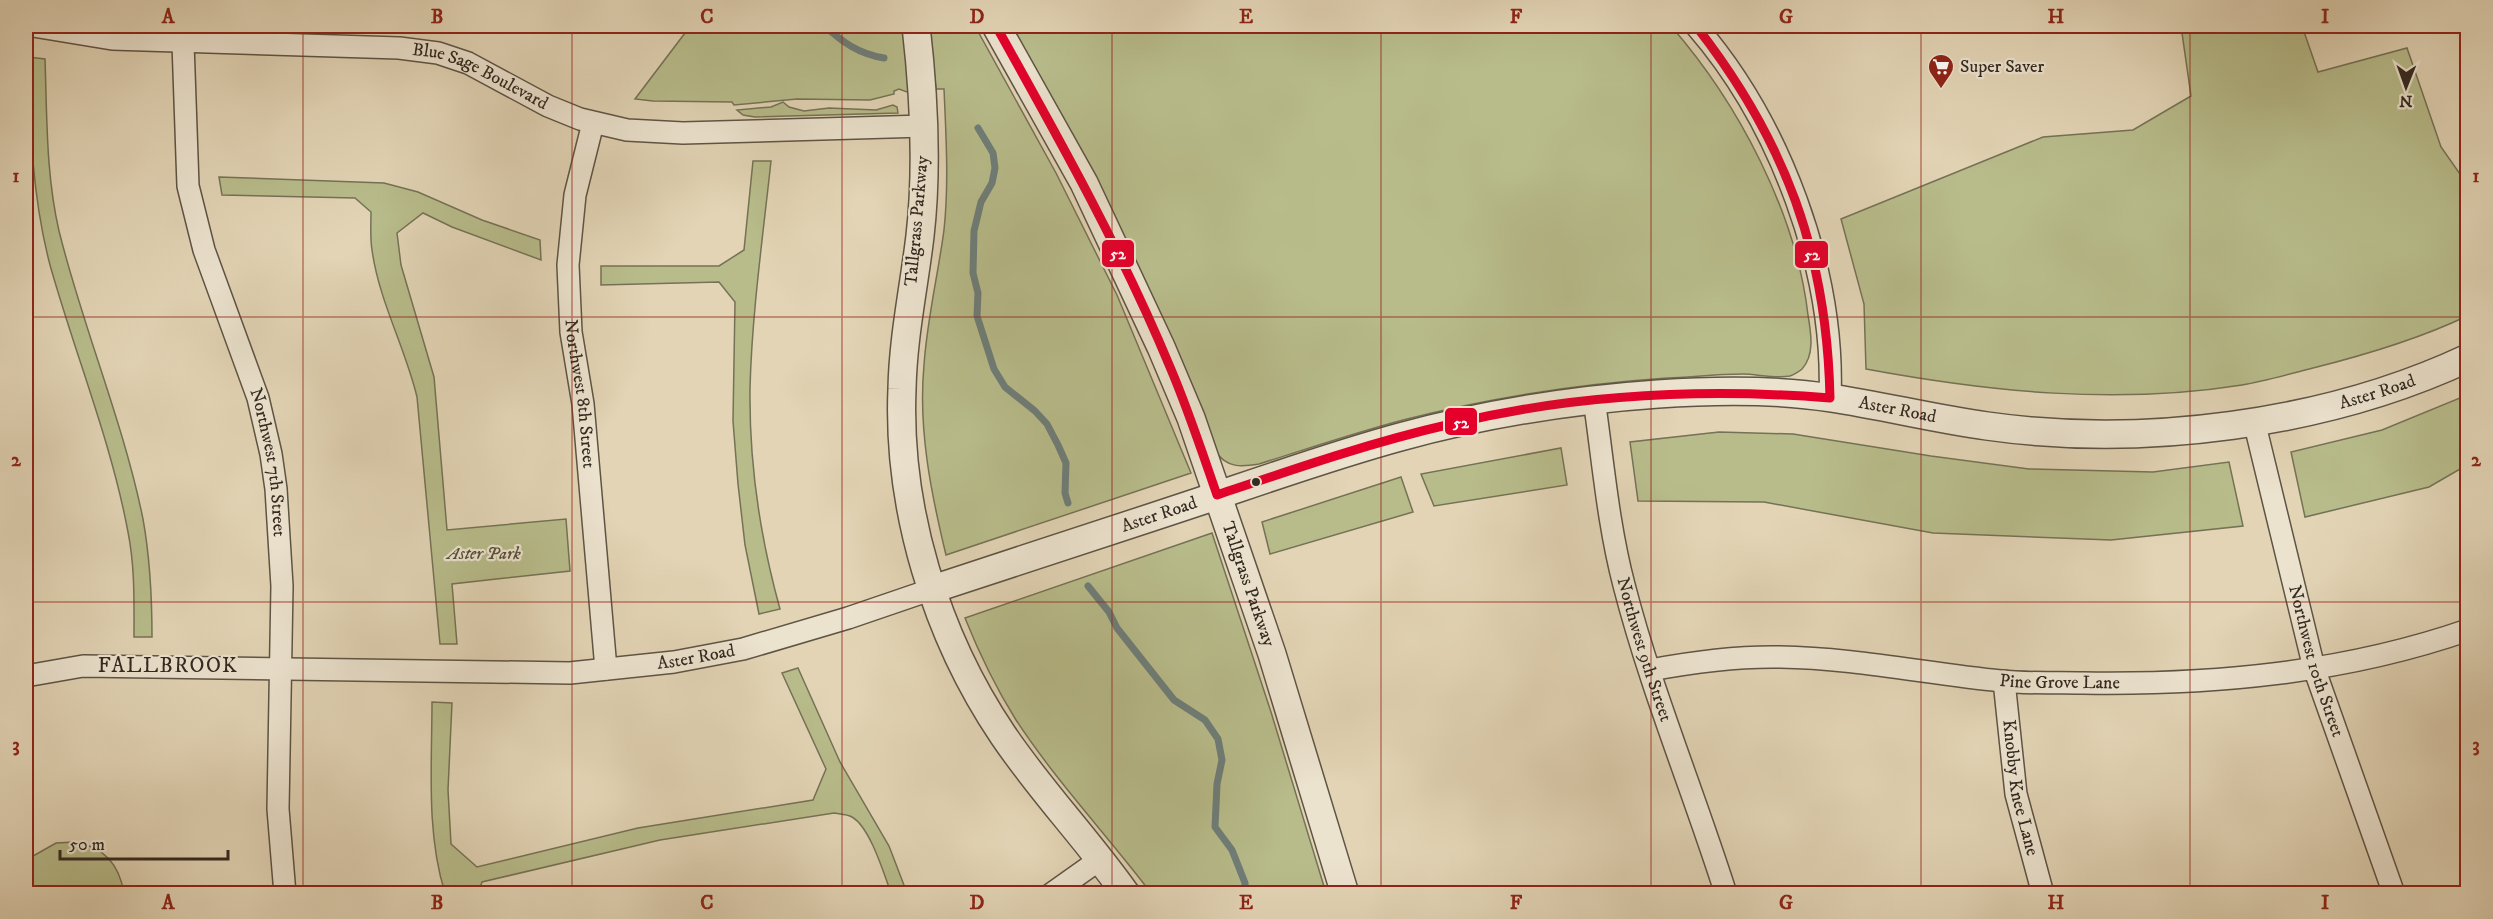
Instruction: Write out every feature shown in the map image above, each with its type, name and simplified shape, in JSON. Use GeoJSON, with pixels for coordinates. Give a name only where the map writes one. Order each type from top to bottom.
{"type":"FeatureCollection","features":[{"type":"Feature","properties":{"kind":"street","name":"Blue Sage Boulevard"},"geometry":{"type":"LineString","coordinates":[[33,26],[112,39],[399,48],[439,54],[487,72],[548,106],[593,123],[627,130],[682,133],[924,126]]}},
{"type":"Feature","properties":{"kind":"street","name":"Tallgrass Parkway"},"geometry":{"type":"LineString","coordinates":[[916,26],[924,126],[920,235],[907,314],[902,434],[913,516],[924,564],[949,632],[981,700],[1026,768],[1126,894]]}},
{"type":"Feature","properties":{"kind":"street","name":"Tallgrass Parkway"},"geometry":{"type":"LineString","coordinates":[[996,26],[1084,183],[1125,268],[1191,418],[1272,654],[1346,894]]}},
{"type":"Feature","properties":{"kind":"street"},"geometry":{"type":"LineString","coordinates":[[1696,26],[1740,86],[1786,174],[1802,216],[1819,272],[1826,311],[1831,370],[1830,398]]}},
{"type":"Feature","properties":{"kind":"street","name":"Northwest 7th Street"},"geometry":{"type":"LineString","coordinates":[[183,43],[186,168],[193,212],[204,250],[258,398],[271,454],[276,489],[282,586],[278,809],[285,894]]}},
{"type":"Feature","properties":{"kind":"street","name":"Northwest 8th Street"},"geometry":{"type":"LineString","coordinates":[[593,123],[575,195],[568,265],[571,332],[583,404],[606,669]]}},
{"type":"Feature","properties":{"kind":"street","name":"Aster Road"},"geometry":{"type":"LineString","coordinates":[[26,676],[83,666],[279,667],[570,673],[674,662],[742,649],[848,618],[1399,437],[1487,417],[1594,399],[1668,393],[1741,391],[1830,398],[1989,426],[2050,432],[2155,433],[2254,422],[2329,406],[2398,386],[2468,358]]}},
{"type":"Feature","properties":{"kind":"street","name":"Northwest 9th Street"},"geometry":{"type":"LineString","coordinates":[[1594,399],[1610,516],[1624,585],[1650,670],[1726,894]]}},
{"type":"Feature","properties":{"kind":"street","name":"Northwest 10th Street"},"geometry":{"type":"LineString","coordinates":[[2254,422],[2314,668],[2394,894]]}},
{"type":"Feature","properties":{"kind":"street","name":"Pine Grove Lane"},"geometry":{"type":"LineString","coordinates":[[1650,670],[1712,659],[1781,657],[1827,660],[2004,681],[2152,684],[2236,679],[2314,668],[2385,654],[2468,630]]}},
{"type":"Feature","properties":{"kind":"street","name":"Knobby Knee Lane"},"geometry":{"type":"LineString","coordinates":[[2004,681],[2016,794],[2043,894]]}},
{"type":"Feature","properties":{"kind":"street"},"geometry":{"type":"LineString","coordinates":[[1051,894],[1099,860]]}},
{"type":"Feature","properties":{"kind":"green space"},"geometry":{"type":"Polygon","coordinates":[[[677,26],[907,26],[914,89],[907,92],[899,89],[894,91],[894,94],[870,100],[797,99],[734,105],[732,102],[635,99],[685,33],[677,26]]]}},
{"type":"Feature","properties":{"kind":"green space"},"geometry":{"type":"Polygon","coordinates":[[[929,26],[975,26],[1056,173],[1117,295],[1191,473],[946,555],[927,461],[923,413],[925,348],[944,230],[947,177],[944,89],[936,89],[929,26]]]}},
{"type":"Feature","properties":{"kind":"green space"},"geometry":{"type":"Polygon","coordinates":[[[1012,26],[1671,26],[1696,56],[1741,124],[1777,199],[1791,237],[1801,276],[1811,336],[1809,357],[1802,369],[1790,376],[1734,374],[1667,378],[1534,393],[1403,420],[1259,464],[1240,466],[1230,464],[1216,452],[1012,26]]]}},
{"type":"Feature","properties":{"kind":"green space"},"geometry":{"type":"Polygon","coordinates":[[[2181,26],[2302,26],[2318,72],[2407,48],[2441,147],[2467,184],[2467,316],[2392,346],[2352,358],[2251,383],[2195,391],[2101,395],[2054,393],[1959,384],[1866,369],[1864,304],[1841,219],[2043,137],[2133,130],[2191,96],[2181,26]]]}},
{"type":"Feature","properties":{"kind":"green space"},"geometry":{"type":"Polygon","coordinates":[[[28,57],[45,59],[48,146],[55,210],[79,303],[135,482],[147,548],[152,637],[134,637],[132,558],[121,498],[44,239],[33,162],[28,57]]]}},
{"type":"Feature","properties":{"kind":"green space"},"geometry":{"type":"Polygon","coordinates":[[[783,102],[789,107],[804,111],[829,108],[876,110],[893,105],[897,107],[898,113],[755,117],[743,115],[737,110],[771,107],[783,102]]]}},
{"type":"Feature","properties":{"kind":"green space"},"geometry":{"type":"Polygon","coordinates":[[[753,161],[771,161],[753,331],[750,388],[751,444],[761,527],[780,609],[759,614],[745,545],[733,421],[735,302],[719,282],[601,285],[601,266],[719,266],[744,250],[753,161]]]}},
{"type":"Feature","properties":{"kind":"green space","name":"Aster Park"},"geometry":{"type":"Polygon","coordinates":[[[219,177],[384,183],[418,192],[482,220],[540,240],[541,260],[452,227],[423,213],[397,233],[401,265],[434,377],[447,530],[566,519],[570,571],[452,584],[457,644],[440,644],[417,397],[375,269],[371,241],[371,212],[355,198],[222,195],[219,177]]]}},
{"type":"Feature","properties":{"kind":"green space"},"geometry":{"type":"Polygon","coordinates":[[[2467,395],[2467,465],[2429,487],[2305,517],[2291,452],[2382,430],[2467,395]]]}},
{"type":"Feature","properties":{"kind":"green space"},"geometry":{"type":"Polygon","coordinates":[[[1719,432],[1793,434],[2029,469],[2153,472],[2229,462],[2243,526],[2111,540],[1933,533],[1764,502],[1638,501],[1630,442],[1719,432]]]}},
{"type":"Feature","properties":{"kind":"green space"},"geometry":{"type":"Polygon","coordinates":[[[1561,448],[1567,485],[1434,506],[1421,474],[1561,448]]]}},
{"type":"Feature","properties":{"kind":"green space"},"geometry":{"type":"Polygon","coordinates":[[[1401,477],[1413,512],[1270,554],[1262,522],[1401,477]]]}},
{"type":"Feature","properties":{"kind":"green space"},"geometry":{"type":"Polygon","coordinates":[[[1212,533],[1271,712],[1326,893],[1151,893],[1031,743],[988,670],[965,618],[1212,533]]]}},
{"type":"Feature","properties":{"kind":"green space"},"geometry":{"type":"Polygon","coordinates":[[[798,668],[840,762],[889,846],[907,893],[891,893],[876,852],[859,822],[850,816],[834,813],[660,840],[482,882],[478,893],[445,893],[435,847],[433,823],[432,702],[452,703],[448,790],[451,844],[477,867],[638,828],[813,800],[826,769],[782,673],[798,668]]]}},
{"type":"Feature","properties":{"kind":"green space"},"geometry":{"type":"Polygon","coordinates":[[[75,842],[94,848],[108,858],[114,865],[124,893],[26,893],[26,860],[56,843],[75,842]]]}},
{"type":"Feature","properties":{"kind":"waterway"},"geometry":{"type":"LineString","coordinates":[[825,26],[852,46],[867,54],[884,58]]}},
{"type":"Feature","properties":{"kind":"waterway"},"geometry":{"type":"LineString","coordinates":[[978,128],[993,153],[995,168],[992,183],[981,202],[974,231],[973,273],[978,293],[977,316],[994,369],[1005,387],[1035,411],[1047,424],[1058,445],[1066,463],[1065,493],[1068,503]]}},
{"type":"Feature","properties":{"kind":"waterway"},"geometry":{"type":"LineString","coordinates":[[1088,586],[1109,612],[1117,628],[1174,700],[1205,720],[1218,739],[1222,760],[1217,784],[1215,827],[1232,850],[1245,883],[1245,894]]}},
{"type":"Feature","properties":{"kind":"transit line","name":"52"},"geometry":{"type":"LineString","coordinates":[[996,26],[1131,280],[1177,383],[1217,495],[1392,439],[1451,424],[1545,406],[1592,400],[1687,394],[1830,398],[1827,345],[1820,295],[1810,247],[1795,200],[1777,156],[1754,112],[1696,26]]}},
{"type":"Feature","properties":{"kind":"place","name":"Super Saver"},"geometry":{"type":"Point","coordinates":[1941,90]}},
{"type":"Feature","properties":{"kind":"district","name":"FALLBROOK"},"geometry":{"type":"Point","coordinates":[168,666]}}]}
